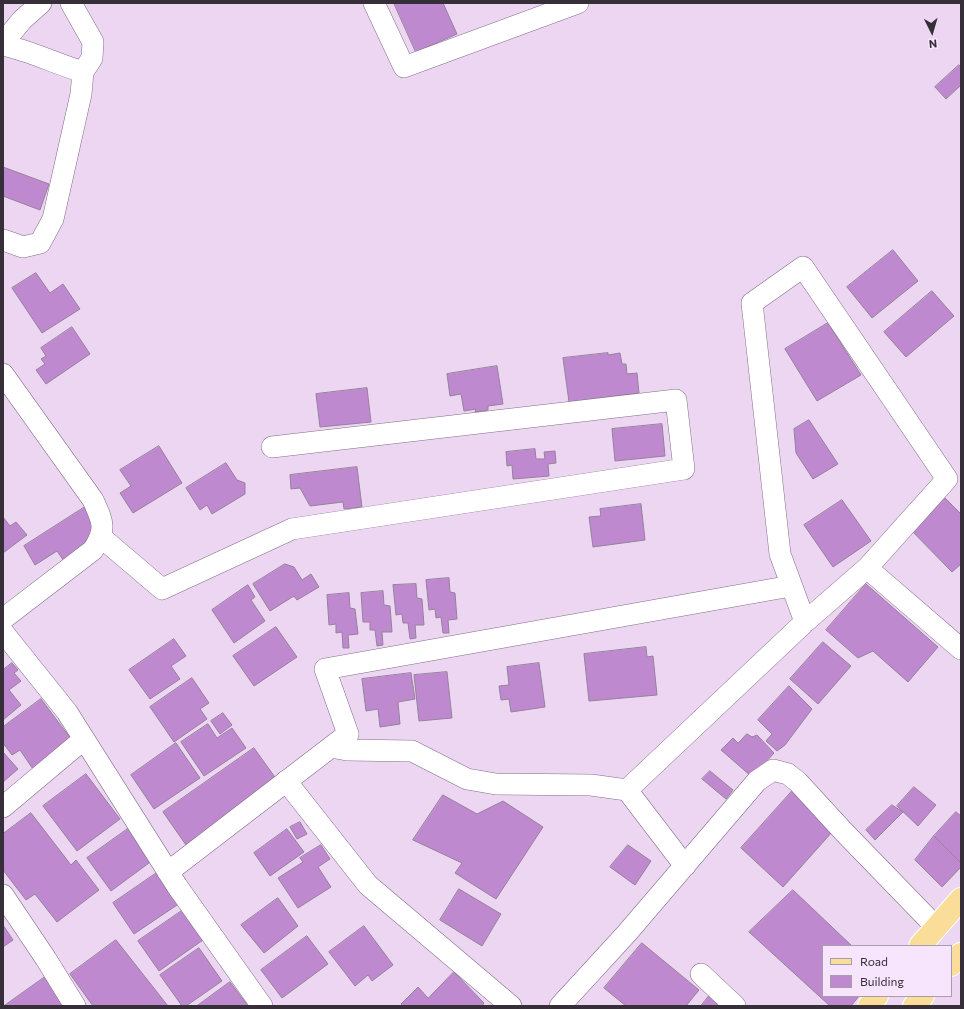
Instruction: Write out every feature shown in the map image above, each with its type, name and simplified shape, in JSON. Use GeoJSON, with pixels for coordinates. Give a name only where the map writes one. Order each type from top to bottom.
{"type":"FeatureCollection","features":[{"type":"Feature","properties":{"kind":"main road"},"geometry":{"type":"LineString","coordinates":[[921,945],[961,899]]}},
{"type":"Feature","properties":{"kind":"main road"},"geometry":{"type":"LineString","coordinates":[[952,964],[961,954]]}},
{"type":"Feature","properties":{"kind":"main road"},"geometry":{"type":"LineString","coordinates":[[869,1006],[876,997]]}},
{"type":"Feature","properties":{"kind":"main road"},"geometry":{"type":"LineString","coordinates":[[914,1006],[922,997]]}},
{"type":"Feature","properties":{"kind":"street"},"geometry":{"type":"LineString","coordinates":[[41,3],[22,20],[3,44],[23,49],[63,66],[84,72]]}},
{"type":"Feature","properties":{"kind":"street"},"geometry":{"type":"LineString","coordinates":[[3,240],[23,247],[40,243],[53,219],[81,94],[84,72],[92,58],[93,42],[71,3]]}},
{"type":"Feature","properties":{"kind":"street"},"geometry":{"type":"LineString","coordinates":[[374,3],[404,67],[578,3]]}},
{"type":"Feature","properties":{"kind":"street"},"geometry":{"type":"LineString","coordinates":[[627,790],[804,622],[867,568],[947,479],[803,267],[752,302],[780,554],[804,622]]}},
{"type":"Feature","properties":{"kind":"street"},"geometry":{"type":"LineString","coordinates":[[3,374],[93,500],[102,520],[101,537],[93,550],[3,619]]}},
{"type":"Feature","properties":{"kind":"street"},"geometry":{"type":"LineString","coordinates":[[101,537],[162,589],[292,529],[684,469],[676,400],[272,447]]}},
{"type":"Feature","properties":{"kind":"street"},"geometry":{"type":"LineString","coordinates":[[867,568],[961,649]]}},
{"type":"Feature","properties":{"kind":"street"},"geometry":{"type":"LineString","coordinates":[[168,872],[348,734],[325,669],[792,586]]}},
{"type":"Feature","properties":{"kind":"street"},"geometry":{"type":"LineString","coordinates":[[3,632],[67,712],[168,872],[262,1006]]}},
{"type":"Feature","properties":{"kind":"street"},"geometry":{"type":"LineString","coordinates":[[3,807],[84,739]]}},
{"type":"Feature","properties":{"kind":"street"},"geometry":{"type":"LineString","coordinates":[[331,747],[347,750],[412,751],[439,763],[467,779],[496,784],[591,785],[627,790],[685,866]]}},
{"type":"Feature","properties":{"kind":"street"},"geometry":{"type":"LineString","coordinates":[[560,1006],[627,933],[757,781],[773,770],[788,774],[936,927]]}},
{"type":"Feature","properties":{"kind":"street"},"geometry":{"type":"LineString","coordinates":[[286,782],[368,885],[511,1006]]}},
{"type":"Feature","properties":{"kind":"street"},"geometry":{"type":"LineString","coordinates":[[3,895],[46,959],[75,1006]]}},
{"type":"Feature","properties":{"kind":"street"},"geometry":{"type":"LineString","coordinates":[[701,974],[735,1006]]}},
{"type":"Feature","properties":{"kind":"building"},"geometry":{"type":"Polygon","coordinates":[[[394,3],[443,3],[457,34],[416,52],[394,3]]]}},
{"type":"Feature","properties":{"kind":"building"},"geometry":{"type":"Polygon","coordinates":[[[959,65],[961,67],[961,85],[946,99],[935,87],[959,65]]]}},
{"type":"Feature","properties":{"kind":"building"},"geometry":{"type":"Polygon","coordinates":[[[3,167],[49,184],[40,210],[3,196],[3,167]]]}},
{"type":"Feature","properties":{"kind":"building"},"geometry":{"type":"Polygon","coordinates":[[[893,250],[918,281],[872,318],[847,287],[893,250]]]}},
{"type":"Feature","properties":{"kind":"building"},"geometry":{"type":"Polygon","coordinates":[[[36,273],[50,293],[63,284],[80,309],[42,333],[12,288],[36,273]]]}},
{"type":"Feature","properties":{"kind":"building"},"geometry":{"type":"Polygon","coordinates":[[[932,291],[954,316],[906,357],[884,332],[932,291]]]}},
{"type":"Feature","properties":{"kind":"building"},"geometry":{"type":"Polygon","coordinates":[[[828,323],[861,375],[817,401],[785,349],[828,323]]]}},
{"type":"Feature","properties":{"kind":"building"},"geometry":{"type":"Polygon","coordinates":[[[72,327],[90,354],[46,384],[36,370],[45,364],[41,359],[46,356],[41,348],[72,327]]]}},
{"type":"Feature","properties":{"kind":"building"},"geometry":{"type":"Polygon","coordinates":[[[608,353],[608,355],[620,353],[622,364],[626,364],[627,374],[637,373],[639,393],[569,402],[563,358],[608,353]]]}},
{"type":"Feature","properties":{"kind":"building"},"geometry":{"type":"Polygon","coordinates":[[[497,366],[503,404],[488,406],[488,410],[475,412],[476,409],[464,411],[461,394],[450,396],[447,374],[497,366]]]}},
{"type":"Feature","properties":{"kind":"building"},"geometry":{"type":"Polygon","coordinates":[[[367,388],[371,422],[320,427],[316,394],[367,388]]]}},
{"type":"Feature","properties":{"kind":"building"},"geometry":{"type":"Polygon","coordinates":[[[809,420],[838,464],[813,479],[796,453],[794,429],[809,420]]]}},
{"type":"Feature","properties":{"kind":"building"},"geometry":{"type":"Polygon","coordinates":[[[662,424],[665,456],[615,461],[612,429],[662,424]]]}},
{"type":"Feature","properties":{"kind":"building"},"geometry":{"type":"Polygon","coordinates":[[[159,446],[182,483],[133,513],[120,493],[131,486],[120,470],[159,446]]]}},
{"type":"Feature","properties":{"kind":"building"},"geometry":{"type":"Polygon","coordinates":[[[535,449],[536,459],[545,459],[544,452],[555,451],[556,463],[548,464],[549,476],[513,479],[512,465],[507,466],[506,452],[535,449]]]}},
{"type":"Feature","properties":{"kind":"building"},"geometry":{"type":"Polygon","coordinates":[[[226,463],[237,480],[245,483],[245,494],[212,514],[207,505],[200,510],[186,488],[226,463]]]}},
{"type":"Feature","properties":{"kind":"building"},"geometry":{"type":"Polygon","coordinates":[[[357,467],[362,507],[344,509],[343,502],[310,506],[300,488],[291,489],[290,475],[357,467]]]}},
{"type":"Feature","properties":{"kind":"building"},"geometry":{"type":"Polygon","coordinates":[[[944,497],[961,514],[961,564],[952,572],[910,529],[944,497]]]}},
{"type":"Feature","properties":{"kind":"building"},"geometry":{"type":"Polygon","coordinates":[[[842,500],[871,541],[833,567],[804,525],[842,500]]]}},
{"type":"Feature","properties":{"kind":"building"},"geometry":{"type":"Polygon","coordinates":[[[641,504],[645,540],[593,547],[589,517],[601,516],[600,509],[641,504]]]}},
{"type":"Feature","properties":{"kind":"building"},"geometry":{"type":"Polygon","coordinates":[[[88,505],[98,520],[91,525],[97,533],[85,541],[87,545],[66,564],[57,551],[35,565],[24,546],[88,505]]]}},
{"type":"Feature","properties":{"kind":"building"},"geometry":{"type":"Polygon","coordinates":[[[3,517],[10,526],[16,522],[27,535],[3,553],[3,517]]]}},
{"type":"Feature","properties":{"kind":"building"},"geometry":{"type":"Polygon","coordinates":[[[285,564],[294,567],[302,580],[311,574],[319,587],[297,600],[294,596],[270,611],[253,584],[285,564]]]}},
{"type":"Feature","properties":{"kind":"building"},"geometry":{"type":"Polygon","coordinates":[[[449,578],[450,592],[455,593],[457,619],[448,620],[449,633],[443,633],[441,617],[436,618],[435,609],[429,610],[426,580],[449,578]]]}},
{"type":"Feature","properties":{"kind":"building"},"geometry":{"type":"Polygon","coordinates":[[[416,584],[417,598],[422,599],[424,625],[415,625],[416,638],[410,639],[408,623],[403,623],[402,614],[396,615],[393,585],[416,584]]]}},
{"type":"Feature","properties":{"kind":"building"},"geometry":{"type":"Polygon","coordinates":[[[866,584],[938,647],[908,682],[873,651],[858,658],[826,630],[866,584]]]}},
{"type":"Feature","properties":{"kind":"building"},"geometry":{"type":"Polygon","coordinates":[[[248,585],[255,597],[251,600],[265,621],[234,643],[212,610],[248,585]]]}},
{"type":"Feature","properties":{"kind":"building"},"geometry":{"type":"Polygon","coordinates":[[[383,591],[384,605],[390,606],[392,632],[382,632],[383,645],[377,646],[375,630],[370,630],[370,622],[363,622],[361,593],[383,591]]]}},
{"type":"Feature","properties":{"kind":"building"},"geometry":{"type":"Polygon","coordinates":[[[349,593],[350,608],[355,609],[358,634],[348,635],[349,648],[343,648],[342,632],[336,633],[336,624],[329,625],[327,595],[349,593]]]}},
{"type":"Feature","properties":{"kind":"building"},"geometry":{"type":"Polygon","coordinates":[[[276,627],[297,657],[254,686],[233,656],[276,627]]]}},
{"type":"Feature","properties":{"kind":"building"},"geometry":{"type":"Polygon","coordinates":[[[174,639],[186,656],[171,666],[180,679],[150,699],[129,670],[174,639]]]}},
{"type":"Feature","properties":{"kind":"building"},"geometry":{"type":"Polygon","coordinates":[[[823,642],[851,666],[818,704],[790,679],[823,642]]]}},
{"type":"Feature","properties":{"kind":"building"},"geometry":{"type":"Polygon","coordinates":[[[646,647],[647,657],[653,656],[657,695],[589,701],[584,654],[646,647]]]}},
{"type":"Feature","properties":{"kind":"building"},"geometry":{"type":"Polygon","coordinates":[[[12,663],[18,670],[14,673],[21,681],[9,690],[21,705],[3,720],[3,670],[12,663]]]}},
{"type":"Feature","properties":{"kind":"building"},"geometry":{"type":"Polygon","coordinates":[[[539,663],[545,707],[511,712],[509,699],[501,700],[499,686],[509,685],[507,667],[539,663]]]}},
{"type":"Feature","properties":{"kind":"building"},"geometry":{"type":"Polygon","coordinates":[[[447,672],[452,718],[419,721],[414,675],[447,672]]]}},
{"type":"Feature","properties":{"kind":"building"},"geometry":{"type":"Polygon","coordinates":[[[411,673],[415,699],[398,702],[400,724],[380,727],[378,709],[366,711],[362,679],[411,673]]]}},
{"type":"Feature","properties":{"kind":"building"},"geometry":{"type":"Polygon","coordinates":[[[192,678],[209,703],[200,709],[207,719],[174,742],[150,707],[192,678]]]}},
{"type":"Feature","properties":{"kind":"building"},"geometry":{"type":"Polygon","coordinates":[[[789,686],[812,709],[785,745],[777,751],[766,741],[772,734],[758,720],[789,686]]]}},
{"type":"Feature","properties":{"kind":"building"},"geometry":{"type":"Polygon","coordinates":[[[41,699],[74,743],[35,772],[20,750],[12,755],[3,743],[3,727],[41,699]]]}},
{"type":"Feature","properties":{"kind":"building"},"geometry":{"type":"Polygon","coordinates":[[[223,713],[232,725],[220,734],[211,721],[223,713]]]}},
{"type":"Feature","properties":{"kind":"building"},"geometry":{"type":"Polygon","coordinates":[[[208,724],[217,738],[232,728],[246,748],[204,776],[181,742],[208,724]]]}},
{"type":"Feature","properties":{"kind":"building"},"geometry":{"type":"Polygon","coordinates":[[[747,734],[752,737],[757,735],[774,753],[752,777],[721,750],[733,738],[738,743],[747,734]]]}},
{"type":"Feature","properties":{"kind":"building"},"geometry":{"type":"Polygon","coordinates":[[[176,743],[200,778],[154,809],[131,775],[176,743]]]}},
{"type":"Feature","properties":{"kind":"building"},"geometry":{"type":"Polygon","coordinates":[[[254,748],[277,780],[186,845],[163,812],[254,748]]]}},
{"type":"Feature","properties":{"kind":"building"},"geometry":{"type":"Polygon","coordinates":[[[3,752],[18,769],[3,782],[3,752]]]}},
{"type":"Feature","properties":{"kind":"building"},"geometry":{"type":"Polygon","coordinates":[[[710,771],[733,790],[726,799],[702,779],[710,771]]]}},
{"type":"Feature","properties":{"kind":"building"},"geometry":{"type":"Polygon","coordinates":[[[86,774],[120,819],[77,851],[43,806],[86,774]]]}},
{"type":"Feature","properties":{"kind":"building"},"geometry":{"type":"Polygon","coordinates":[[[914,787],[936,805],[918,826],[897,806],[914,787]]]}},
{"type":"Feature","properties":{"kind":"building"},"geometry":{"type":"Polygon","coordinates":[[[794,789],[833,831],[783,887],[741,848],[794,789]]]}},
{"type":"Feature","properties":{"kind":"building"},"geometry":{"type":"Polygon","coordinates":[[[443,795],[477,814],[503,801],[543,827],[496,899],[455,873],[462,863],[413,840],[443,795]]]}},
{"type":"Feature","properties":{"kind":"building"},"geometry":{"type":"Polygon","coordinates":[[[892,805],[903,812],[875,840],[866,830],[892,805]]]}},
{"type":"Feature","properties":{"kind":"building"},"geometry":{"type":"Polygon","coordinates":[[[956,812],[961,816],[961,863],[934,836],[956,812]]]}},
{"type":"Feature","properties":{"kind":"building"},"geometry":{"type":"Polygon","coordinates":[[[31,813],[71,865],[76,860],[99,890],[57,922],[35,894],[26,900],[3,870],[3,834],[31,813]]]}},
{"type":"Feature","properties":{"kind":"building"},"geometry":{"type":"Polygon","coordinates":[[[300,822],[307,834],[297,839],[290,827],[300,822]]]}},
{"type":"Feature","properties":{"kind":"building"},"geometry":{"type":"Polygon","coordinates":[[[129,828],[153,860],[111,891],[87,858],[129,828]]]}},
{"type":"Feature","properties":{"kind":"building"},"geometry":{"type":"Polygon","coordinates":[[[287,829],[304,852],[270,876],[254,853],[287,829]]]}},
{"type":"Feature","properties":{"kind":"building"},"geometry":{"type":"Polygon","coordinates":[[[934,836],[961,863],[961,867],[942,887],[915,860],[934,836]]]}},
{"type":"Feature","properties":{"kind":"building"},"geometry":{"type":"Polygon","coordinates":[[[321,845],[330,859],[318,867],[331,887],[298,908],[278,878],[303,862],[300,858],[321,845]]]}},
{"type":"Feature","properties":{"kind":"building"},"geometry":{"type":"Polygon","coordinates":[[[628,845],[651,861],[635,885],[610,867],[628,845]]]}},
{"type":"Feature","properties":{"kind":"building"},"geometry":{"type":"Polygon","coordinates":[[[158,872],[180,903],[134,934],[113,903],[158,872]]]}},
{"type":"Feature","properties":{"kind":"building"},"geometry":{"type":"Polygon","coordinates":[[[459,889],[501,914],[482,946],[440,920],[459,889]]]}},
{"type":"Feature","properties":{"kind":"building"},"geometry":{"type":"Polygon","coordinates":[[[793,890],[851,945],[822,945],[822,997],[858,997],[851,1006],[830,1006],[749,932],[793,890]]]}},
{"type":"Feature","properties":{"kind":"building"},"geometry":{"type":"Polygon","coordinates":[[[278,898],[298,926],[264,953],[241,925],[278,898]]]}},
{"type":"Feature","properties":{"kind":"building"},"geometry":{"type":"Polygon","coordinates":[[[183,910],[203,940],[159,971],[138,941],[183,910]]]}},
{"type":"Feature","properties":{"kind":"building"},"geometry":{"type":"Polygon","coordinates":[[[3,925],[13,940],[3,947],[3,925]]]}},
{"type":"Feature","properties":{"kind":"building"},"geometry":{"type":"Polygon","coordinates":[[[364,926],[393,965],[372,981],[368,975],[355,986],[329,952],[364,926]]]}},
{"type":"Feature","properties":{"kind":"building"},"geometry":{"type":"Polygon","coordinates":[[[307,936],[328,964],[282,998],[261,970],[307,936]]]}},
{"type":"Feature","properties":{"kind":"building"},"geometry":{"type":"Polygon","coordinates":[[[116,940],[168,1006],[93,1006],[70,974],[116,940]]]}},
{"type":"Feature","properties":{"kind":"building"},"geometry":{"type":"Polygon","coordinates":[[[642,943],[699,990],[686,1006],[626,1006],[604,988],[642,943]]]}},
{"type":"Feature","properties":{"kind":"building"},"geometry":{"type":"Polygon","coordinates":[[[199,948],[222,981],[186,1006],[182,1006],[160,975],[199,948]]]}},
{"type":"Feature","properties":{"kind":"building"},"geometry":{"type":"Polygon","coordinates":[[[454,972],[484,1003],[482,1006],[403,1006],[401,1004],[418,987],[428,998],[454,972]]]}},
{"type":"Feature","properties":{"kind":"building"},"geometry":{"type":"Polygon","coordinates":[[[45,977],[65,1006],[4,1006],[45,977]]]}},
{"type":"Feature","properties":{"kind":"building"},"geometry":{"type":"Polygon","coordinates":[[[230,982],[248,1006],[197,1006],[230,982]]]}},
{"type":"Feature","properties":{"kind":"building"},"geometry":{"type":"Polygon","coordinates":[[[709,996],[720,1006],[701,1006],[709,996]]]}}]}
